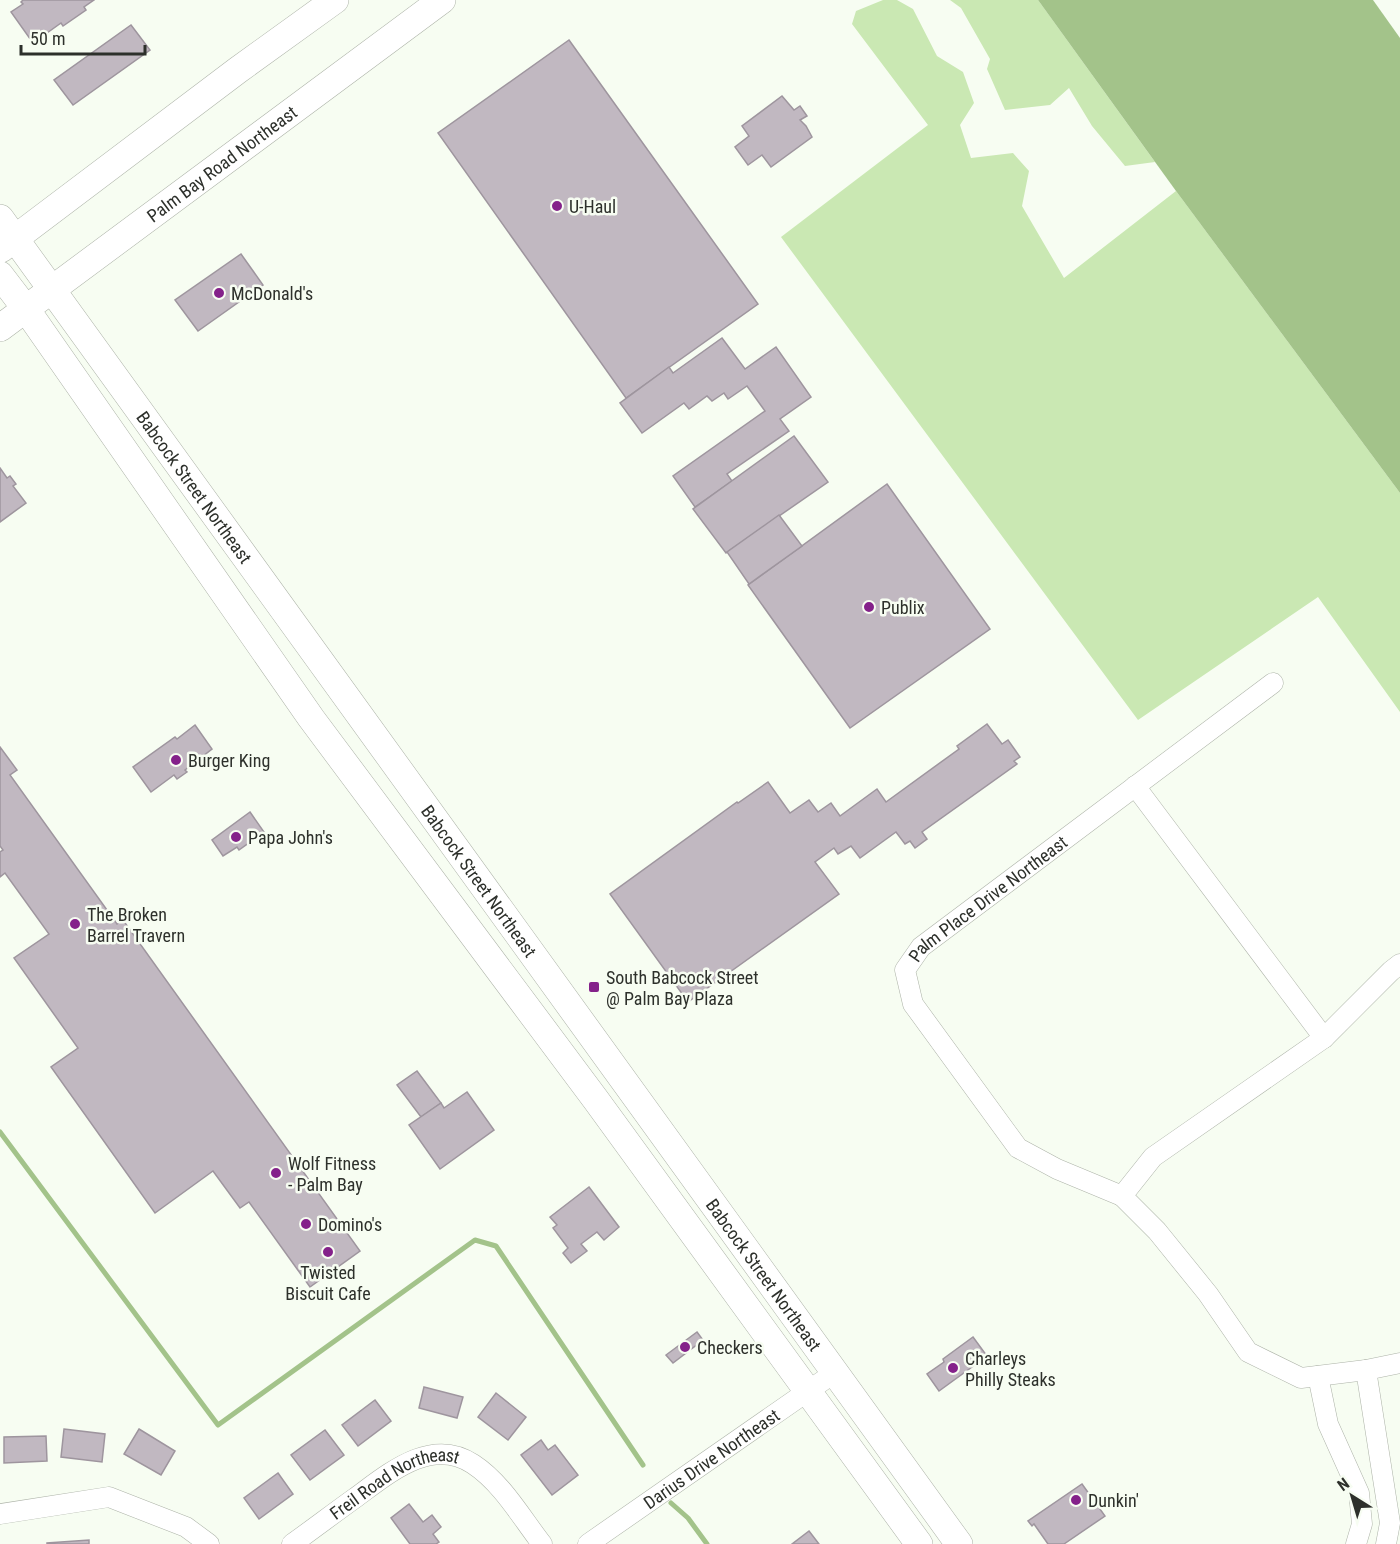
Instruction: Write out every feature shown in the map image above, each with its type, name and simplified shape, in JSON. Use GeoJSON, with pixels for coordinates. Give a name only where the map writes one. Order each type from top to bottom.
{"type":"FeatureCollection","features":[{"type":"Feature","properties":{"kind":"main road"},"geometry":{"type":"LineString","coordinates":[[5,236],[335,0]]}},
{"type":"Feature","properties":{"kind":"main road","name":"Palm Bay Road Northeast"},"geometry":{"type":"LineString","coordinates":[[0,328],[442,0]]}},
{"type":"Feature","properties":{"kind":"main road","name":"Babcock Street Northeast"},"geometry":{"type":"LineString","coordinates":[[5,236],[51,290],[959,1544]]}},
{"type":"Feature","properties":{"kind":"main road","name":"Babcock Street Northeast"},"geometry":{"type":"LineString","coordinates":[[0,275],[311,718],[590,1091],[919,1544]]}},
{"type":"Feature","properties":{"kind":"main road"},"geometry":{"type":"LineString","coordinates":[[311,718],[338,725],[362,744],[403,798],[439,827]]}},
{"type":"Feature","properties":{"kind":"main road"},"geometry":{"type":"LineString","coordinates":[[510,984],[541,1000],[580,1050],[607,1058]]}},
{"type":"Feature","properties":{"kind":"main road"},"geometry":{"type":"LineString","coordinates":[[590,1091],[601,1090],[621,1095],[651,1128],[663,1137]]}},
{"type":"Feature","properties":{"kind":"street","name":"Palm Place Drive Northeast"},"geometry":{"type":"LineString","coordinates":[[1273,683],[921,946],[905,970],[914,1004],[1018,1148],[1057,1169],[1122,1196],[1157,1231],[1208,1294],[1248,1352],[1301,1378],[1366,1370],[1400,1363]]}},
{"type":"Feature","properties":{"kind":"street"},"geometry":{"type":"LineString","coordinates":[[1135,786],[1324,1038]]}},
{"type":"Feature","properties":{"kind":"street"},"geometry":{"type":"LineString","coordinates":[[1122,1196],[1153,1157],[1324,1038],[1400,964]]}},
{"type":"Feature","properties":{"kind":"street"},"geometry":{"type":"LineString","coordinates":[[1366,1370],[1390,1523],[1386,1544]]}},
{"type":"Feature","properties":{"kind":"street","name":"Darius Drive Northeast"},"geometry":{"type":"LineString","coordinates":[[588,1544],[834,1373]]}},
{"type":"Feature","properties":{"kind":"street"},"geometry":{"type":"LineString","coordinates":[[1318,1376],[1328,1424],[1359,1493],[1362,1524],[1356,1544]]}},
{"type":"Feature","properties":{"kind":"street","name":"Freil Road Northeast"},"geometry":{"type":"LineString","coordinates":[[292,1544],[398,1466],[423,1456],[449,1454],[473,1464],[497,1485],[542,1544]]}},
{"type":"Feature","properties":{"kind":"street"},"geometry":{"type":"LineString","coordinates":[[0,1514],[109,1497],[186,1527],[209,1544]]}},
{"type":"Feature","properties":{"kind":"shaded area"},"geometry":{"type":"Polygon","coordinates":[[[883,0],[897,0],[913,9],[937,56],[963,72],[974,103],[960,125],[971,158],[1013,153],[1029,171],[1022,206],[1064,278],[1176,191],[1400,493],[1400,712],[1318,597],[1138,720],[781,237],[928,125],[852,24],[856,11],[883,0]]]}},
{"type":"Feature","properties":{"kind":"shaded area"},"geometry":{"type":"Polygon","coordinates":[[[950,0],[1038,0],[1155,162],[1125,166],[1092,126],[1069,88],[1050,105],[1005,110],[987,69],[990,59],[961,8],[950,0]]]}},
{"type":"Feature","properties":{"kind":"shaded area"},"geometry":{"type":"Polygon","coordinates":[[[1038,0],[1373,0],[1400,38],[1400,493],[1176,191],[1038,0]]]}},
{"type":"Feature","properties":{"kind":"building"},"geometry":{"type":"Polygon","coordinates":[[[23,0],[94,0],[84,7],[86,10],[63,26],[61,23],[33,43],[11,12],[23,4],[21,2],[23,0]]]}},
{"type":"Feature","properties":{"kind":"building"},"geometry":{"type":"Polygon","coordinates":[[[131,25],[150,50],[73,105],[54,80],[131,25]]]}},
{"type":"Feature","properties":{"kind":"building"},"geometry":{"type":"Polygon","coordinates":[[[569,40],[758,304],[626,398],[438,133],[569,40]]]}},
{"type":"Feature","properties":{"kind":"building"},"geometry":{"type":"Polygon","coordinates":[[[782,96],[794,110],[800,106],[807,116],[800,120],[812,137],[771,167],[762,155],[748,165],[735,147],[749,136],[742,126],[782,96]]]}},
{"type":"Feature","properties":{"kind":"building","name":"McDonald's"},"geometry":{"type":"Polygon","coordinates":[[[241,254],[263,285],[198,331],[175,300],[241,254]]]}},
{"type":"Feature","properties":{"kind":"building"},"geometry":{"type":"Polygon","coordinates":[[[722,338],[745,369],[776,347],[811,397],[780,419],[789,431],[727,474],[732,481],[695,507],[673,476],[765,411],[747,386],[728,399],[724,393],[712,401],[707,396],[689,409],[684,403],[642,433],[620,403],[669,367],[673,373],[722,338]]]}},
{"type":"Feature","properties":{"kind":"building"},"geometry":{"type":"Polygon","coordinates":[[[794,436],[828,482],[726,553],[693,509],[794,436]]]}},
{"type":"Feature","properties":{"kind":"building"},"geometry":{"type":"Polygon","coordinates":[[[0,468],[7,478],[10,476],[16,484],[13,486],[26,503],[0,522],[0,468]]]}},
{"type":"Feature","properties":{"kind":"building","name":"Publix"},"geometry":{"type":"Polygon","coordinates":[[[887,484],[990,629],[850,728],[748,585],[887,484]]]}},
{"type":"Feature","properties":{"kind":"building"},"geometry":{"type":"Polygon","coordinates":[[[779,515],[802,546],[749,584],[727,552],[779,515]]]}},
{"type":"Feature","properties":{"kind":"building"},"geometry":{"type":"Polygon","coordinates":[[[987,724],[1002,744],[1008,740],[1020,757],[1014,761],[1017,764],[922,832],[927,839],[915,848],[910,841],[905,844],[896,832],[860,858],[851,846],[838,854],[834,848],[815,862],[839,894],[688,1002],[610,894],[768,782],[790,813],[809,800],[818,812],[831,803],[840,816],[877,789],[886,802],[959,749],[957,746],[987,724]]]}},
{"type":"Feature","properties":{"kind":"building"},"geometry":{"type":"Polygon","coordinates":[[[195,725],[212,749],[185,770],[187,772],[177,779],[174,775],[151,792],[133,767],[195,725]]]}},
{"type":"Feature","properties":{"kind":"building"},"geometry":{"type":"Polygon","coordinates":[[[0,747],[17,770],[10,775],[117,924],[123,920],[360,1251],[310,1287],[249,1202],[240,1208],[213,1171],[155,1213],[51,1067],[78,1048],[14,958],[49,934],[5,873],[0,877],[0,852],[3,850],[0,846],[0,747]]]}},
{"type":"Feature","properties":{"kind":"building"},"geometry":{"type":"Polygon","coordinates":[[[250,812],[264,832],[239,850],[237,847],[223,856],[212,840],[250,812]]]}},
{"type":"Feature","properties":{"kind":"building"},"geometry":{"type":"Polygon","coordinates":[[[417,1071],[441,1103],[421,1117],[397,1085],[417,1071]]]}},
{"type":"Feature","properties":{"kind":"building"},"geometry":{"type":"Polygon","coordinates":[[[467,1092],[494,1130],[440,1169],[409,1125],[441,1103],[444,1108],[467,1092]]]}},
{"type":"Feature","properties":{"kind":"building"},"geometry":{"type":"Polygon","coordinates":[[[589,1187],[619,1227],[604,1240],[597,1232],[581,1244],[587,1251],[571,1263],[563,1253],[568,1248],[553,1228],[557,1225],[550,1217],[589,1187]]]}},
{"type":"Feature","properties":{"kind":"building","name":"Checkers"},"geometry":{"type":"Polygon","coordinates":[[[697,1332],[703,1340],[673,1363],[666,1355],[697,1332]]]}},
{"type":"Feature","properties":{"kind":"building","name":"Charleys Philly Steaks"},"geometry":{"type":"Polygon","coordinates":[[[973,1337],[987,1356],[939,1391],[927,1374],[973,1337]]]}},
{"type":"Feature","properties":{"kind":"building"},"geometry":{"type":"Polygon","coordinates":[[[424,1387],[463,1397],[457,1418],[419,1408],[424,1387]]]}},
{"type":"Feature","properties":{"kind":"building"},"geometry":{"type":"Polygon","coordinates":[[[496,1393],[526,1417],[508,1440],[478,1417],[496,1393]]]}},
{"type":"Feature","properties":{"kind":"building"},"geometry":{"type":"Polygon","coordinates":[[[375,1400],[391,1421],[358,1446],[342,1425],[375,1400]]]}},
{"type":"Feature","properties":{"kind":"building"},"geometry":{"type":"Polygon","coordinates":[[[64,1429],[105,1434],[102,1462],[61,1457],[64,1429]]]}},
{"type":"Feature","properties":{"kind":"building"},"geometry":{"type":"Polygon","coordinates":[[[139,1429],[175,1451],[161,1475],[124,1454],[139,1429]]]}},
{"type":"Feature","properties":{"kind":"building"},"geometry":{"type":"Polygon","coordinates":[[[325,1430],[344,1455],[310,1480],[291,1455],[325,1430]]]}},
{"type":"Feature","properties":{"kind":"building"},"geometry":{"type":"Polygon","coordinates":[[[46,1436],[47,1461],[4,1463],[4,1437],[46,1436]]]}},
{"type":"Feature","properties":{"kind":"building"},"geometry":{"type":"Polygon","coordinates":[[[541,1440],[548,1450],[555,1445],[578,1475],[552,1495],[521,1455],[541,1440]]]}},
{"type":"Feature","properties":{"kind":"building"},"geometry":{"type":"Polygon","coordinates":[[[278,1473],[293,1494],[259,1519],[244,1498],[278,1473]]]}},
{"type":"Feature","properties":{"kind":"building","name":"Dunkin'"},"geometry":{"type":"Polygon","coordinates":[[[1082,1484],[1105,1516],[1064,1544],[1048,1544],[1034,1524],[1032,1526],[1028,1521],[1082,1484]]]}},
{"type":"Feature","properties":{"kind":"building"},"geometry":{"type":"Polygon","coordinates":[[[409,1504],[423,1522],[432,1515],[441,1527],[433,1534],[439,1542],[410,1544],[391,1518],[409,1504]]]}},
{"type":"Feature","properties":{"kind":"building"},"geometry":{"type":"Polygon","coordinates":[[[809,1531],[819,1544],[792,1544],[809,1531]]]}},
{"type":"Feature","properties":{"kind":"building"},"geometry":{"type":"Polygon","coordinates":[[[89,1540],[89,1544],[47,1544],[47,1543],[89,1540]]]}},
{"type":"Feature","properties":{"kind":"waterway"},"geometry":{"type":"LineString","coordinates":[[0,1132],[218,1425],[475,1240],[496,1246],[643,1465]]}},
{"type":"Feature","properties":{"kind":"waterway"},"geometry":{"type":"LineString","coordinates":[[671,1503],[688,1518],[707,1544]]}},
{"type":"Feature","properties":{"kind":"place","name":"U-Haul"},"geometry":{"type":"Point","coordinates":[557,206]}},
{"type":"Feature","properties":{"kind":"place","name":"McDonald's"},"geometry":{"type":"Point","coordinates":[219,293]}},
{"type":"Feature","properties":{"kind":"place","name":"Publix"},"geometry":{"type":"Point","coordinates":[869,607]}},
{"type":"Feature","properties":{"kind":"place","name":"Burger King"},"geometry":{"type":"Point","coordinates":[176,760]}},
{"type":"Feature","properties":{"kind":"place","name":"Papa John's"},"geometry":{"type":"Point","coordinates":[236,837]}},
{"type":"Feature","properties":{"kind":"place","name":"The Broken Barrel Travern"},"geometry":{"type":"Point","coordinates":[75,924]}},
{"type":"Feature","properties":{"kind":"place","name":"South Babcock Street @ Palm Bay Plaza"},"geometry":{"type":"Point","coordinates":[594,987]}},
{"type":"Feature","properties":{"kind":"place","name":"Wolf Fitness - Palm Bay"},"geometry":{"type":"Point","coordinates":[276,1173]}},
{"type":"Feature","properties":{"kind":"place","name":"Domino's"},"geometry":{"type":"Point","coordinates":[306,1224]}},
{"type":"Feature","properties":{"kind":"place","name":"Twisted Biscuit Cafe"},"geometry":{"type":"Point","coordinates":[328,1252]}},
{"type":"Feature","properties":{"kind":"place","name":"Checkers"},"geometry":{"type":"Point","coordinates":[685,1347]}},
{"type":"Feature","properties":{"kind":"place","name":"Charleys Philly Steaks"},"geometry":{"type":"Point","coordinates":[953,1368]}},
{"type":"Feature","properties":{"kind":"place","name":"Dunkin'"},"geometry":{"type":"Point","coordinates":[1076,1500]}}]}
